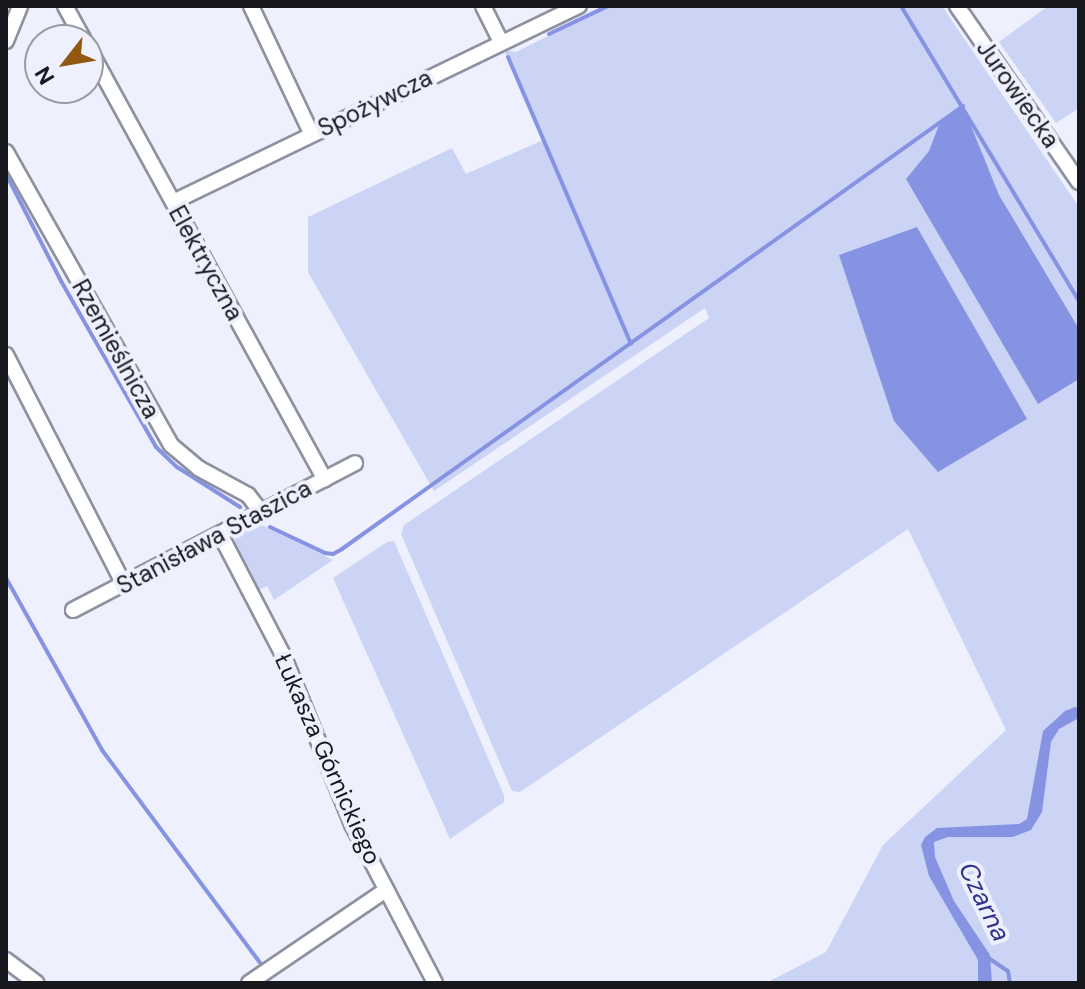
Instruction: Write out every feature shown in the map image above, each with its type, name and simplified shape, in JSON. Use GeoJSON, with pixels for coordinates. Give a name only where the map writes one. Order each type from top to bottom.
{"type":"FeatureCollection","features":[{"type":"Feature","properties":{"kind":"street"},"geometry":{"type":"LineString","coordinates":[[6,41],[20,6]]}},
{"type":"Feature","properties":{"kind":"street"},"geometry":{"type":"LineString","coordinates":[[65,6],[75,24]]}},
{"type":"Feature","properties":{"kind":"street"},"geometry":{"type":"LineString","coordinates":[[251,6],[311,133]]}},
{"type":"Feature","properties":{"kind":"street"},"geometry":{"type":"LineString","coordinates":[[483,6],[501,42]]}},
{"type":"Feature","properties":{"kind":"street","name":"Spożywcza"},"geometry":{"type":"LineString","coordinates":[[173,202],[579,6]]}},
{"type":"Feature","properties":{"kind":"street","name":"Jurowiecka"},"geometry":{"type":"LineString","coordinates":[[957,6],[1079,182]]}},
{"type":"Feature","properties":{"kind":"street","name":"Elektryczna"},"geometry":{"type":"LineString","coordinates":[[104,76],[325,479]]}},
{"type":"Feature","properties":{"kind":"street","name":"Rzemieślnicza"},"geometry":{"type":"LineString","coordinates":[[6,152],[171,445],[198,468],[248,495],[262,513]]}},
{"type":"Feature","properties":{"kind":"street"},"geometry":{"type":"LineString","coordinates":[[6,355],[124,585]]}},
{"type":"Feature","properties":{"kind":"street","name":"Stanisława Staszica"},"geometry":{"type":"LineString","coordinates":[[73,610],[355,463]]}},
{"type":"Feature","properties":{"kind":"street","name":"Łukasza Górnickiego"},"geometry":{"type":"LineString","coordinates":[[220,534],[283,655],[352,824],[435,983]]}},
{"type":"Feature","properties":{"kind":"street"},"geometry":{"type":"LineString","coordinates":[[249,983],[386,890]]}},
{"type":"Feature","properties":{"kind":"street"},"geometry":{"type":"LineString","coordinates":[[6,960],[36,983]]}},
{"type":"Feature","properties":{"kind":"shaded area"},"geometry":{"type":"Polygon","coordinates":[[[608,6],[942,6],[1079,207],[1079,983],[766,983],[826,952],[883,845],[1006,730],[908,529],[520,792],[512,791],[401,534],[404,525],[709,318],[705,308],[434,491],[308,272],[308,217],[452,148],[466,174],[543,140],[504,50],[516,52],[608,6]]]}},
{"type":"Feature","properties":{"kind":"shaded area"},"geometry":{"type":"Polygon","coordinates":[[[1048,6],[1079,6],[1079,108],[1056,123],[999,42],[1048,6]]]}},
{"type":"Feature","properties":{"kind":"shaded area"},"geometry":{"type":"Polygon","coordinates":[[[260,524],[333,560],[274,600],[267,586],[257,591],[234,545],[235,537],[260,524]]]}},
{"type":"Feature","properties":{"kind":"shaded area"},"geometry":{"type":"Polygon","coordinates":[[[394,541],[504,795],[504,802],[450,839],[333,578],[387,542],[394,541]]]}},
{"type":"Feature","properties":{"kind":"water"},"geometry":{"type":"Polygon","coordinates":[[[963,106],[999,195],[1079,329],[1079,379],[1038,404],[906,179],[929,151],[939,125],[963,106]]]}},
{"type":"Feature","properties":{"kind":"water"},"geometry":{"type":"Polygon","coordinates":[[[917,227],[1027,419],[938,472],[894,421],[839,255],[917,227]]]}},
{"type":"Feature","properties":{"kind":"water"},"geometry":{"type":"Polygon","coordinates":[[[1079,708],[1079,718],[1059,729],[1051,742],[1042,812],[1031,830],[1013,837],[948,837],[934,842],[935,857],[954,901],[990,955],[992,983],[978,983],[978,960],[929,876],[921,845],[925,837],[937,828],[1019,824],[1027,819],[1043,731],[1065,711],[1079,708]]]}},
{"type":"Feature","properties":{"kind":"waterway"},"geometry":{"type":"LineString","coordinates":[[549,34],[608,6]]}},
{"type":"Feature","properties":{"kind":"waterway"},"geometry":{"type":"LineString","coordinates":[[901,6],[1079,301]]}},
{"type":"Feature","properties":{"kind":"waterway"},"geometry":{"type":"LineString","coordinates":[[508,57],[631,344]]}},
{"type":"Feature","properties":{"kind":"waterway"},"geometry":{"type":"LineString","coordinates":[[270,527],[325,553],[333,554],[342,549],[963,106]]}},
{"type":"Feature","properties":{"kind":"waterway"},"geometry":{"type":"LineString","coordinates":[[6,174],[61,281],[156,447],[177,467],[240,507]]}},
{"type":"Feature","properties":{"kind":"waterway"},"geometry":{"type":"LineString","coordinates":[[6,578],[102,750],[263,967]]}},
{"type":"Feature","properties":{"kind":"waterway","name":"Czarna"},"geometry":{"type":"LineString","coordinates":[[987,957],[1008,971],[1010,983]]}},
{"type":"Feature","properties":{"kind":"waterway"},"geometry":{"type":"LineString","coordinates":[[267,983],[268,975]]}}]}
